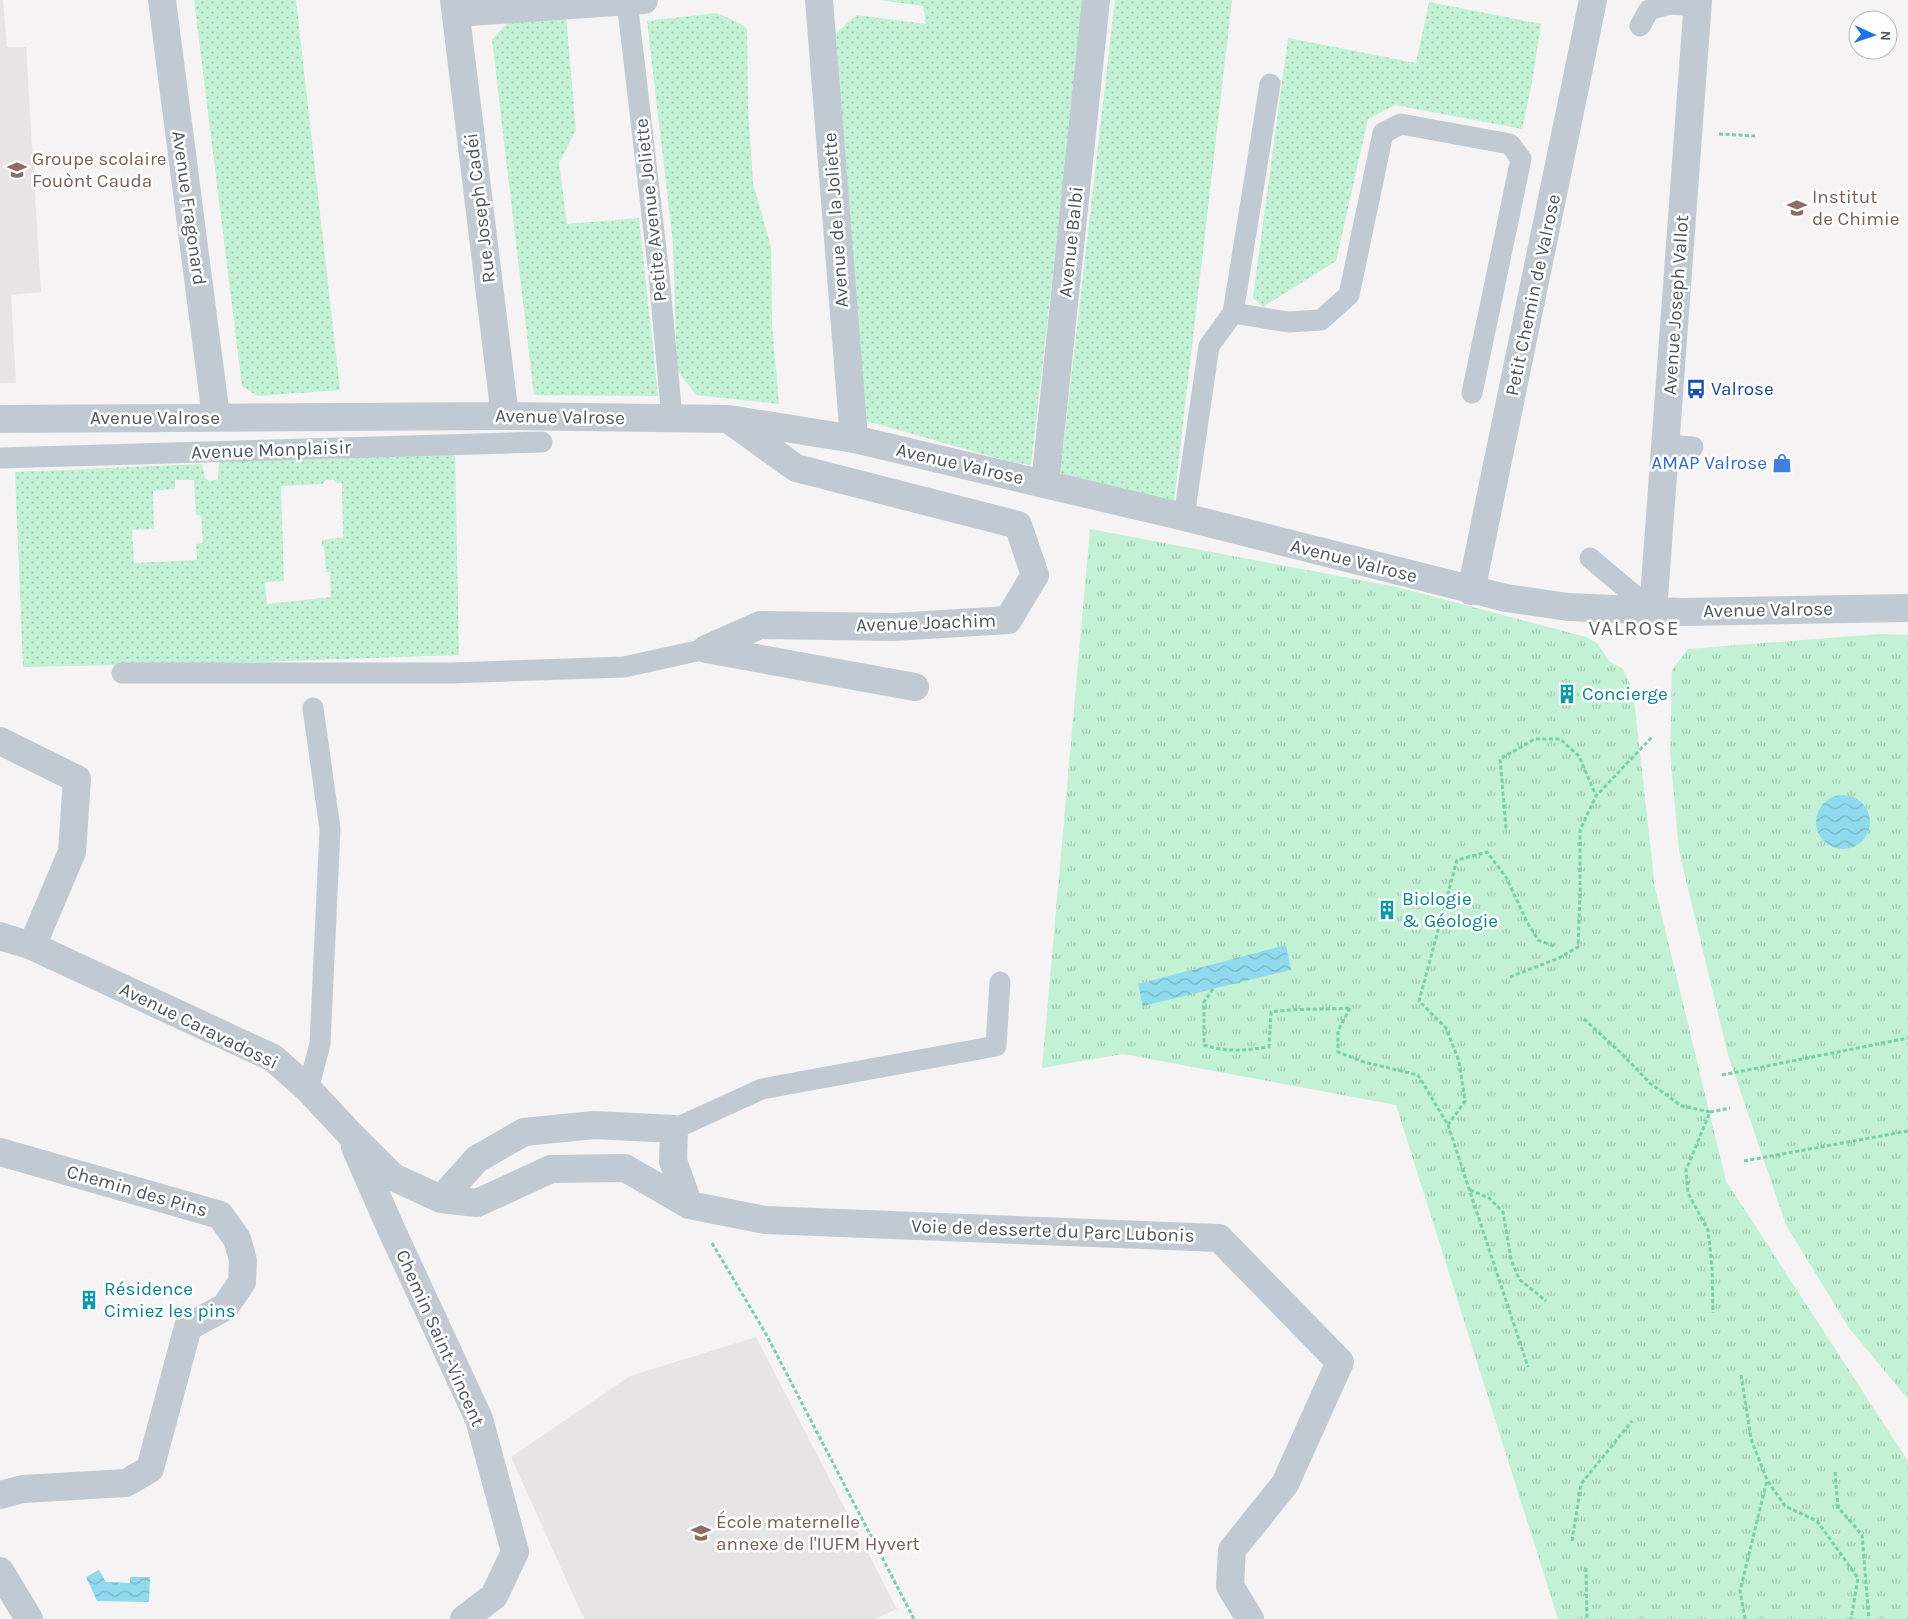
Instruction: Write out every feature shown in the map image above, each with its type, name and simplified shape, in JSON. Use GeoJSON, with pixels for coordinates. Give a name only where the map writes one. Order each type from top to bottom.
{"type":"FeatureCollection","features":[{"type":"Feature","properties":{"kind":"street","name":"Avenue Fragonard"},"geometry":{"type":"LineString","coordinates":[[162,0],[216,417]]}},
{"type":"Feature","properties":{"kind":"street"},"geometry":{"type":"LineString","coordinates":[[455,7],[636,0]]}},
{"type":"Feature","properties":{"kind":"street","name":"Avenue de la Joliette"},"geometry":{"type":"LineString","coordinates":[[819,0],[854,439]]}},
{"type":"Feature","properties":{"kind":"street","name":"Avenue Balbi"},"geometry":{"type":"LineString","coordinates":[[1045,484],[1096,0]]}},
{"type":"Feature","properties":{"kind":"street","name":"Petit Chemin de Valrose"},"geometry":{"type":"LineString","coordinates":[[1471,591],[1593,0]]}},
{"type":"Feature","properties":{"kind":"street","name":"Avenue Joseph Vallot"},"geometry":{"type":"LineString","coordinates":[[1653,611],[1698,3]]}},
{"type":"Feature","properties":{"kind":"street","name":"Rue Joseph Cadéi"},"geometry":{"type":"LineString","coordinates":[[455,7],[505,416]]}},
{"type":"Feature","properties":{"kind":"street","name":"Avenue Valrose"},"geometry":{"type":"LineString","coordinates":[[0,419],[505,416],[729,419],[854,439],[1184,517],[1471,591],[1506,598],[1568,607],[1684,612],[1908,608]]}},
{"type":"Feature","properties":{"kind":"street","name":"Avenue Joachim"},"geometry":{"type":"LineString","coordinates":[[706,649],[760,625],[894,627],[1008,620],[1035,575],[1018,525],[796,468],[729,419]]}},
{"type":"Feature","properties":{"kind":"street"},"geometry":{"type":"LineString","coordinates":[[706,649],[915,687]]}},
{"type":"Feature","properties":{"kind":"street"},"geometry":{"type":"LineString","coordinates":[[0,741],[77,779],[72,852],[32,946]]}},
{"type":"Feature","properties":{"kind":"street","name":"Avenue Caravadossi"},"geometry":{"type":"LineString","coordinates":[[0,936],[32,946],[273,1058],[308,1089],[393,1177],[440,1199]]}},
{"type":"Feature","properties":{"kind":"street"},"geometry":{"type":"LineString","coordinates":[[440,1199],[477,1159],[524,1132],[594,1125],[674,1129],[673,1161],[689,1205]]}},
{"type":"Feature","properties":{"kind":"street","name":"Chemin Saint-Vincent"},"geometry":{"type":"LineString","coordinates":[[350,1134],[392,1231],[479,1419],[515,1552],[494,1596],[464,1619]]}},
{"type":"Feature","properties":{"kind":"street","name":"Chemin des Pins"},"geometry":{"type":"LineString","coordinates":[[0,1152],[220,1215],[237,1240],[243,1260],[242,1282],[225,1307],[188,1327],[150,1468],[126,1483],[23,1489],[0,1495]]}},
{"type":"Feature","properties":{"kind":"street","name":"Voie de desserte du Parc Lubonis"},"geometry":{"type":"LineString","coordinates":[[440,1199],[477,1203],[551,1169],[625,1168],[689,1205],[765,1220],[1219,1238],[1340,1362],[1285,1484],[1232,1550],[1230,1586],[1250,1619]]}},
{"type":"Feature","properties":{"kind":"street"},"geometry":{"type":"LineString","coordinates":[[0,1571],[29,1619]]}},
{"type":"Feature","properties":{"kind":"lane","name":"Petite Avenue Joliette"},"geometry":{"type":"LineString","coordinates":[[636,0],[672,418]]}},
{"type":"Feature","properties":{"kind":"lane"},"geometry":{"type":"LineString","coordinates":[[1640,26],[1649,10],[1670,4],[1698,3]]}},
{"type":"Feature","properties":{"kind":"lane"},"geometry":{"type":"LineString","coordinates":[[1184,517],[1209,346],[1233,313],[1270,84]]}},
{"type":"Feature","properties":{"kind":"lane"},"geometry":{"type":"LineString","coordinates":[[1233,313],[1288,322],[1321,320],[1349,295],[1383,133],[1401,124],[1510,144],[1521,159],[1472,392]]}},
{"type":"Feature","properties":{"kind":"lane","name":"Avenue Monplaisir"},"geometry":{"type":"LineString","coordinates":[[0,458],[542,442]]}},
{"type":"Feature","properties":{"kind":"lane"},"geometry":{"type":"LineString","coordinates":[[1665,445],[1693,447]]}},
{"type":"Feature","properties":{"kind":"lane"},"geometry":{"type":"LineString","coordinates":[[1590,558],[1653,611]]}},
{"type":"Feature","properties":{"kind":"lane"},"geometry":{"type":"LineString","coordinates":[[122,673],[442,673],[624,666],[706,649]]}},
{"type":"Feature","properties":{"kind":"lane"},"geometry":{"type":"LineString","coordinates":[[308,1089],[320,1044],[330,828],[313,708]]}},
{"type":"Feature","properties":{"kind":"lane"},"geometry":{"type":"LineString","coordinates":[[674,1129],[762,1089],[996,1046],[1000,982]]}},
{"type":"Feature","properties":{"kind":"path"},"geometry":{"type":"LineString","coordinates":[[1510,977],[1559,958],[1578,947],[1580,830],[1596,796],[1652,737]]}},
{"type":"Feature","properties":{"kind":"path"},"geometry":{"type":"LineString","coordinates":[[1506,828],[1500,759],[1535,739],[1560,739],[1579,756],[1596,796]]}},
{"type":"Feature","properties":{"kind":"path"},"geometry":{"type":"LineString","coordinates":[[1448,1125],[1464,1101],[1459,1061],[1446,1028],[1418,1001],[1457,860],[1486,852],[1506,877],[1526,920],[1538,940],[1554,946]]}},
{"type":"Feature","properties":{"kind":"path"},"geometry":{"type":"LineString","coordinates":[[1213,990],[1204,1002],[1204,1045],[1221,1050],[1269,1047],[1270,1012],[1293,1009],[1350,1008],[1338,1031],[1338,1052],[1364,1062],[1418,1076],[1448,1125],[1528,1367]]}},
{"type":"Feature","properties":{"kind":"path"},"geometry":{"type":"LineString","coordinates":[[1584,1019],[1651,1084],[1682,1106],[1710,1112],[1730,1108]]}},
{"type":"Feature","properties":{"kind":"path"},"geometry":{"type":"LineString","coordinates":[[1722,1075],[1908,1038]]}},
{"type":"Feature","properties":{"kind":"path"},"geometry":{"type":"LineString","coordinates":[[1710,1112],[1686,1170],[1688,1193],[1708,1230],[1712,1267],[1713,1312]]}},
{"type":"Feature","properties":{"kind":"path"},"geometry":{"type":"LineString","coordinates":[[1744,1161],[1908,1130]]}},
{"type":"Feature","properties":{"kind":"path"},"geometry":{"type":"LineString","coordinates":[[1470,1190],[1489,1198],[1503,1212],[1510,1260],[1519,1278],[1546,1301]]}},
{"type":"Feature","properties":{"kind":"path"},"geometry":{"type":"LineString","coordinates":[[689,1205],[766,1334],[914,1619]]}},
{"type":"Feature","properties":{"kind":"path"},"geometry":{"type":"LineString","coordinates":[[1741,1375],[1751,1439],[1767,1480],[1785,1506],[1817,1521],[1858,1578],[1851,1619]]}},
{"type":"Feature","properties":{"kind":"path"},"geometry":{"type":"LineString","coordinates":[[1572,1540],[1580,1484],[1632,1421]]}},
{"type":"Feature","properties":{"kind":"path"},"geometry":{"type":"LineString","coordinates":[[1835,1472],[1838,1507],[1862,1535],[1869,1619]]}},
{"type":"Feature","properties":{"kind":"path"},"geometry":{"type":"LineString","coordinates":[[1745,1619],[1740,1591],[1767,1480]]}},
{"type":"Feature","properties":{"kind":"path"},"geometry":{"type":"LineString","coordinates":[[1586,1568],[1587,1619]]}},
{"type":"Feature","properties":{"kind":"shaded area","name":"Groupe scolaire Fouònt Cauda"},"geometry":{"type":"Polygon","coordinates":[[[0,0],[3,0],[7,47],[26,47],[41,292],[11,295],[16,383],[0,383],[0,0]]]}},
{"type":"Feature","properties":{"kind":"shaded area","name":"École maternelle annexe de l'IUFM Hyvert"},"geometry":{"type":"Polygon","coordinates":[[[756,1337],[897,1609],[875,1619],[584,1619],[511,1457],[630,1376],[756,1337]]]}},
{"type":"Feature","properties":{"kind":"green space"},"geometry":{"type":"Polygon","coordinates":[[[194,0],[296,0],[340,390],[257,396],[242,386],[194,0]]]}},
{"type":"Feature","properties":{"kind":"green space"},"geometry":{"type":"Polygon","coordinates":[[[878,0],[1084,0],[1031,465],[1011,462],[860,419],[836,33],[857,15],[926,24],[923,6],[878,0]]]}},
{"type":"Feature","properties":{"kind":"green space"},"geometry":{"type":"Polygon","coordinates":[[[1115,0],[1232,0],[1174,501],[1060,474],[1115,0]]]}},
{"type":"Feature","properties":{"kind":"green space"},"geometry":{"type":"Polygon","coordinates":[[[1429,2],[1541,24],[1522,129],[1395,105],[1368,119],[1336,261],[1263,307],[1253,298],[1288,38],[1416,63],[1429,2]]]}},
{"type":"Feature","properties":{"kind":"green space"},"geometry":{"type":"Polygon","coordinates":[[[717,13],[741,24],[747,29],[748,109],[753,183],[771,247],[772,324],[779,404],[696,395],[677,370],[673,243],[647,21],[717,13]]]}},
{"type":"Feature","properties":{"kind":"green space"},"geometry":{"type":"Polygon","coordinates":[[[566,16],[576,130],[559,163],[567,224],[639,218],[658,396],[534,395],[492,40],[511,18],[566,16]]]}},
{"type":"Feature","properties":{"kind":"green space"},"geometry":{"type":"Polygon","coordinates":[[[455,453],[459,655],[23,667],[15,472],[202,464],[205,478],[210,481],[218,479],[219,462],[455,453]],[[175,480],[175,489],[153,491],[154,529],[132,530],[134,563],[197,560],[196,544],[203,543],[201,516],[196,515],[194,480],[175,480]],[[325,480],[323,484],[281,486],[284,581],[265,582],[267,604],[331,597],[330,572],[326,572],[324,546],[321,546],[322,540],[343,537],[342,483],[337,483],[334,480],[325,480]]]}},
{"type":"Feature","properties":{"kind":"green space"},"geometry":{"type":"Polygon","coordinates":[[[1090,529],[1397,587],[1586,637],[1597,643],[1609,661],[1623,669],[1633,691],[1655,888],[1726,1181],[1908,1461],[1908,1619],[1558,1619],[1396,1105],[1123,1054],[1042,1068],[1090,529]]]}},
{"type":"Feature","properties":{"kind":"green space"},"geometry":{"type":"Polygon","coordinates":[[[1880,634],[1908,635],[1908,1399],[1849,1328],[1786,1225],[1728,1055],[1679,851],[1670,752],[1672,670],[1688,649],[1880,634]]]}},
{"type":"Feature","properties":{"kind":"water"},"geometry":{"type":"Polygon","coordinates":[[[1838,795],[1848,795],[1858,799],[1866,807],[1870,822],[1866,837],[1858,845],[1848,849],[1838,849],[1828,845],[1820,837],[1816,827],[1816,817],[1820,807],[1828,799],[1838,795]]]}},
{"type":"Feature","properties":{"kind":"water"},"geometry":{"type":"Polygon","coordinates":[[[1286,945],[1291,970],[1143,1006],[1138,984],[1286,945]]]}},
{"type":"Feature","properties":{"kind":"water"},"geometry":{"type":"Polygon","coordinates":[[[99,1570],[106,1582],[130,1583],[130,1577],[150,1577],[149,1602],[97,1601],[86,1577],[99,1570]]]}},
{"type":"Feature","properties":{"kind":"place","name":"Groupe scolaire Fouònt Cauda"},"geometry":{"type":"Point","coordinates":[17,170]}},
{"type":"Feature","properties":{"kind":"place","name":"Institut de Chimie"},"geometry":{"type":"Point","coordinates":[1797,208]}},
{"type":"Feature","properties":{"kind":"place","name":"Valrose"},"geometry":{"type":"Point","coordinates":[1696,389]}},
{"type":"Feature","properties":{"kind":"place","name":"AMAP Valrose"},"geometry":{"type":"Point","coordinates":[1782,463]}},
{"type":"Feature","properties":{"kind":"place","name":"Concierge"},"geometry":{"type":"Point","coordinates":[1567,694]}},
{"type":"Feature","properties":{"kind":"place","name":"Biologie & Géologie"},"geometry":{"type":"Point","coordinates":[1387,910]}},
{"type":"Feature","properties":{"kind":"place","name":"Résidence Cimiez les pins"},"geometry":{"type":"Point","coordinates":[89,1300]}},
{"type":"Feature","properties":{"kind":"place","name":"École maternelle annexe de l'IUFM Hyvert"},"geometry":{"type":"Point","coordinates":[701,1533]}},
{"type":"Feature","properties":{"kind":"district","name":"VALROSE"},"geometry":{"type":"Point","coordinates":[1634,628]}}]}
